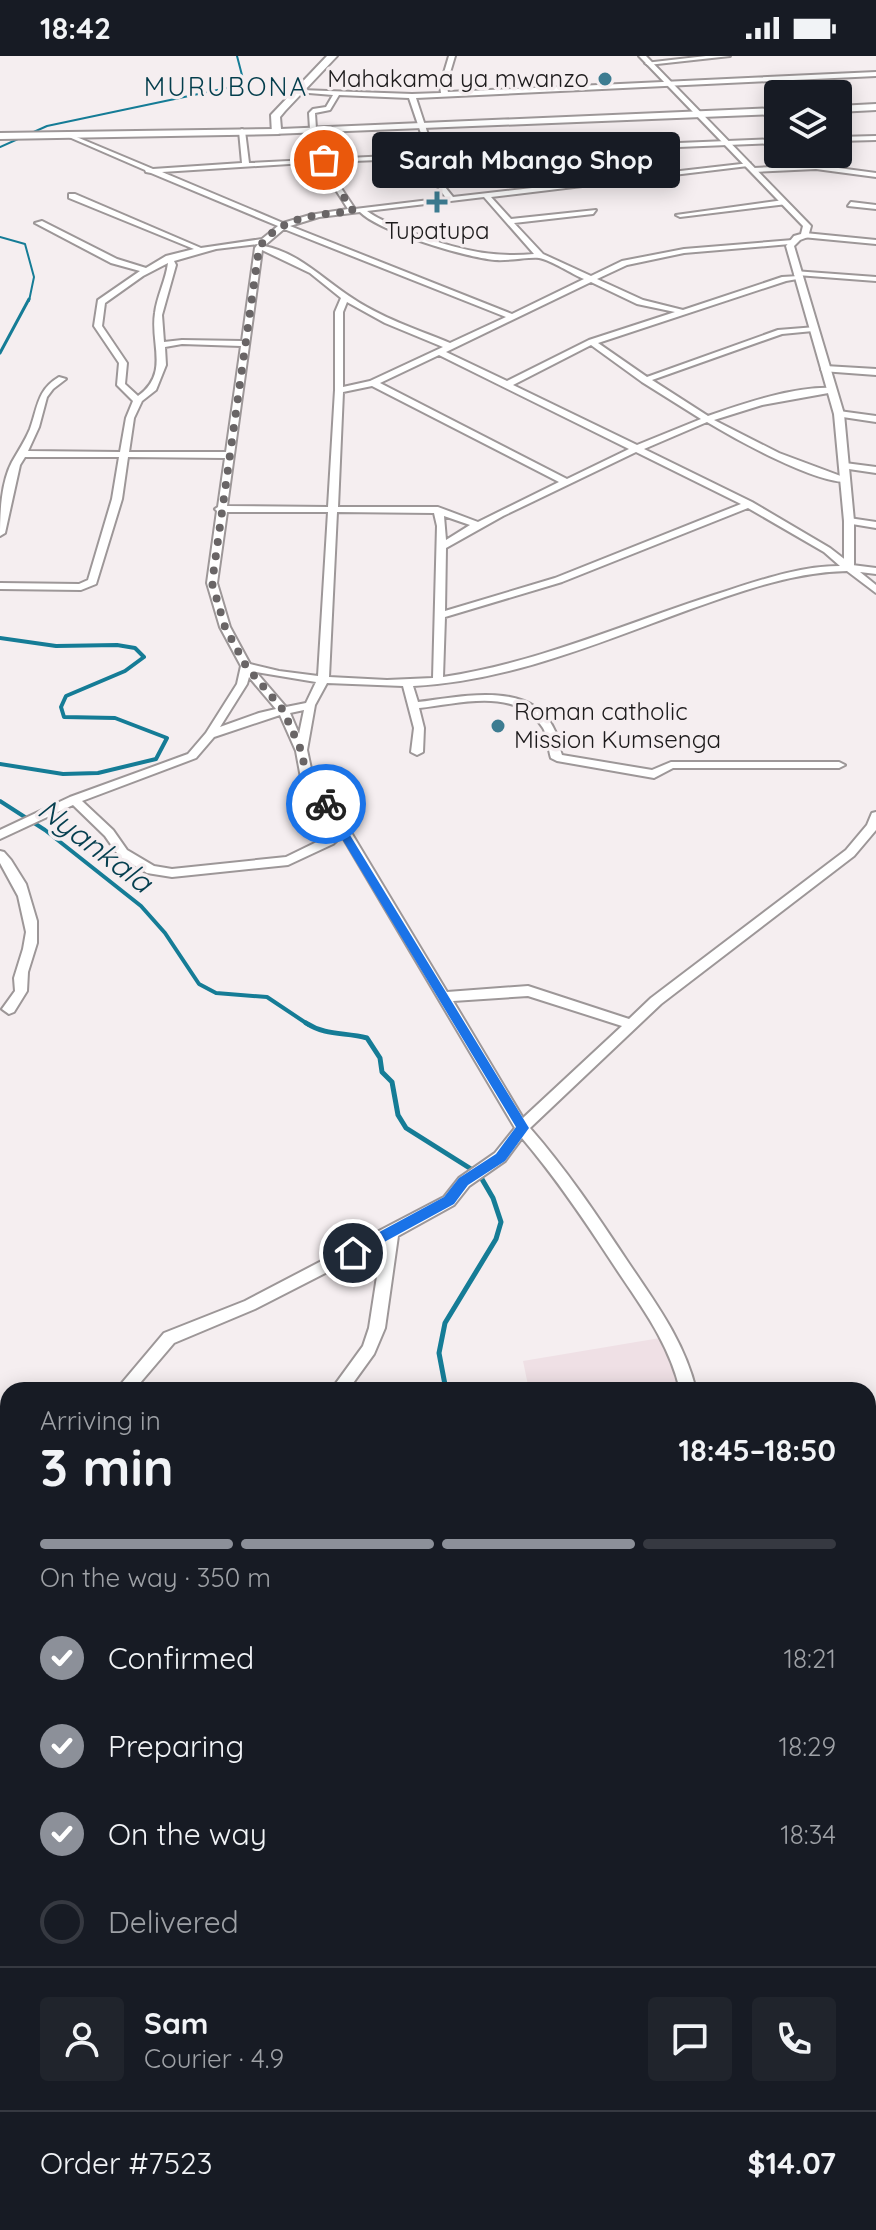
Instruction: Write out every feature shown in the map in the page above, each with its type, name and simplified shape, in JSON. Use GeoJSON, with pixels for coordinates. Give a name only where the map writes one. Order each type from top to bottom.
{"type":"FeatureCollection","features":[{"type":"Feature","properties":{"kind":"highway"},"geometry":{"type":"LineString","coordinates":[[332,56],[275,117],[276,132],[764,112]]}},
{"type":"Feature","properties":{"kind":"highway"},"geometry":{"type":"LineString","coordinates":[[852,108],[876,107]]}},
{"type":"Feature","properties":{"kind":"main road"},"geometry":{"type":"LineString","coordinates":[[2,136],[276,132]]}},
{"type":"Feature","properties":{"kind":"street"},"geometry":{"type":"LineString","coordinates":[[445,95],[443,86],[452,56]]}},
{"type":"Feature","properties":{"kind":"street"},"geometry":{"type":"LineString","coordinates":[[645,59],[726,56]]}},
{"type":"Feature","properties":{"kind":"street"},"geometry":{"type":"LineString","coordinates":[[645,59],[807,226],[805,235]]}},
{"type":"Feature","properties":{"kind":"street"},"geometry":{"type":"LineString","coordinates":[[300,92],[445,95],[876,74]]}},
{"type":"Feature","properties":{"kind":"street"},"geometry":{"type":"LineString","coordinates":[[313,129],[312,113],[328,109],[336,95]]}},
{"type":"Feature","properties":{"kind":"street"},"geometry":{"type":"LineString","coordinates":[[412,96],[419,125],[442,187],[451,199]]}},
{"type":"Feature","properties":{"kind":"street"},"geometry":{"type":"LineString","coordinates":[[242,131],[246,165]]}},
{"type":"Feature","properties":{"kind":"street"},"geometry":{"type":"LineString","coordinates":[[65,134],[148,171],[513,317]]}},
{"type":"Feature","properties":{"kind":"street"},"geometry":{"type":"LineString","coordinates":[[852,139],[876,138]]}},
{"type":"Feature","properties":{"kind":"street"},"geometry":{"type":"LineString","coordinates":[[148,171],[324,160],[764,142]]}},
{"type":"Feature","properties":{"kind":"street"},"geometry":{"type":"LineString","coordinates":[[324,160],[330,176],[358,210],[421,240],[482,256],[515,260],[540,256]]}},
{"type":"Feature","properties":{"kind":"street"},"geometry":{"type":"LineString","coordinates":[[687,1382],[684,1365],[664,1329],[557,1167],[522,1128],[343,829],[307,778],[301,750],[283,710],[246,666],[225,627],[212,583],[245,344],[261,244],[281,225],[295,220],[451,199],[751,167],[816,167],[876,175]]}},
{"type":"Feature","properties":{"kind":"street"},"geometry":{"type":"LineString","coordinates":[[486,195],[540,256],[640,302],[681,311]]}},
{"type":"Feature","properties":{"kind":"street"},"geometry":{"type":"LineString","coordinates":[[72,196],[197,248]]}},
{"type":"Feature","properties":{"kind":"street"},"geometry":{"type":"LineString","coordinates":[[680,215],[784,202]]}},
{"type":"Feature","properties":{"kind":"street"},"geometry":{"type":"LineString","coordinates":[[851,204],[876,207]]}},
{"type":"Feature","properties":{"kind":"street"},"geometry":{"type":"LineString","coordinates":[[508,221],[593,212]]}},
{"type":"Feature","properties":{"kind":"street"},"geometry":{"type":"LineString","coordinates":[[39,223],[114,261],[147,271]]}},
{"type":"Feature","properties":{"kind":"street"},"geometry":{"type":"LineString","coordinates":[[339,390],[373,383],[625,263],[684,251],[790,242],[805,235],[876,242]]}},
{"type":"Feature","properties":{"kind":"street"},"geometry":{"type":"LineString","coordinates":[[790,242],[839,414],[850,566]]}},
{"type":"Feature","properties":{"kind":"street"},"geometry":{"type":"LineString","coordinates":[[138,400],[121,385],[123,363],[98,326],[101,302],[169,258],[197,248],[261,244],[313,271],[346,298],[388,321],[449,346]]}},
{"type":"Feature","properties":{"kind":"street"},"geometry":{"type":"LineString","coordinates":[[0,586],[81,587],[92,582],[117,499],[130,418],[138,400],[157,382],[162,365],[158,315],[172,265],[169,258]]}},
{"type":"Feature","properties":{"kind":"street"},"geometry":{"type":"LineString","coordinates":[[506,385],[592,342],[785,279],[798,276],[876,279]]}},
{"type":"Feature","properties":{"kind":"street"},"geometry":{"type":"LineString","coordinates":[[301,750],[310,705],[323,680],[339,390],[339,312],[346,298]]}},
{"type":"Feature","properties":{"kind":"street"},"geometry":{"type":"LineString","coordinates":[[645,380],[781,332],[813,329]]}},
{"type":"Feature","properties":{"kind":"street"},"geometry":{"type":"LineString","coordinates":[[162,345],[182,342],[245,344]]}},
{"type":"Feature","properties":{"kind":"street"},"geometry":{"type":"LineString","coordinates":[[592,342],[704,418],[815,472],[843,480]]}},
{"type":"Feature","properties":{"kind":"street"},"geometry":{"type":"LineString","coordinates":[[438,351],[749,504],[850,566],[876,590]]}},
{"type":"Feature","properties":{"kind":"street"},"geometry":{"type":"LineString","coordinates":[[825,369],[876,372]]}},
{"type":"Feature","properties":{"kind":"street"},"geometry":{"type":"LineString","coordinates":[[0,533],[12,478],[33,430],[36,411],[44,393],[62,379]]}},
{"type":"Feature","properties":{"kind":"street"},"geometry":{"type":"LineString","coordinates":[[373,383],[566,482]]}},
{"type":"Feature","properties":{"kind":"street"},"geometry":{"type":"LineString","coordinates":[[442,547],[478,525],[632,447],[704,418],[804,393],[831,390]]}},
{"type":"Feature","properties":{"kind":"street"},"geometry":{"type":"LineString","coordinates":[[839,414],[876,419]]}},
{"type":"Feature","properties":{"kind":"street"},"geometry":{"type":"LineString","coordinates":[[22,454],[228,455]]}},
{"type":"Feature","properties":{"kind":"street"},"geometry":{"type":"LineString","coordinates":[[845,466],[876,470]]}},
{"type":"Feature","properties":{"kind":"street"},"geometry":{"type":"LineString","coordinates":[[440,615],[487,604],[595,568],[749,504]]}},
{"type":"Feature","properties":{"kind":"street"},"geometry":{"type":"LineString","coordinates":[[220,509],[438,510],[478,525]]}},
{"type":"Feature","properties":{"kind":"street"},"geometry":{"type":"LineString","coordinates":[[438,510],[442,526],[438,681]]}},
{"type":"Feature","properties":{"kind":"street"},"geometry":{"type":"LineString","coordinates":[[849,521],[876,525]]}},
{"type":"Feature","properties":{"kind":"street"},"geometry":{"type":"LineString","coordinates":[[246,666],[269,674],[323,680],[438,681],[581,647],[771,579],[818,568],[850,566],[876,571]]}},
{"type":"Feature","properties":{"kind":"street"},"geometry":{"type":"LineString","coordinates":[[439,593],[464,602],[487,604]]}},
{"type":"Feature","properties":{"kind":"street"},"geometry":{"type":"LineString","coordinates":[[0,835],[74,800],[192,756],[210,735],[242,684],[246,666]]}},
{"type":"Feature","properties":{"kind":"street"},"geometry":{"type":"LineString","coordinates":[[407,683],[419,728],[417,752]]}},
{"type":"Feature","properties":{"kind":"street"},"geometry":{"type":"LineString","coordinates":[[413,706],[489,696],[511,698],[528,706],[549,729],[557,758],[654,774],[671,765],[839,765]]}},
{"type":"Feature","properties":{"kind":"street"},"geometry":{"type":"LineString","coordinates":[[210,735],[283,710],[310,705]]}},
{"type":"Feature","properties":{"kind":"street"},"geometry":{"type":"LineString","coordinates":[[74,800],[109,833],[123,853],[151,870],[172,873],[288,861],[329,841],[343,829]]}},
{"type":"Feature","properties":{"kind":"street"},"geometry":{"type":"LineString","coordinates":[[131,1382],[169,1338],[250,1305],[449,1201],[464,1182],[500,1157],[522,1128],[656,1001],[850,853],[873,826],[876,816]]}},
{"type":"Feature","properties":{"kind":"street"},"geometry":{"type":"LineString","coordinates":[[0,855],[12,871],[33,923],[31,946],[18,977],[21,991],[9,1009]]}},
{"type":"Feature","properties":{"kind":"street"},"geometry":{"type":"LineString","coordinates":[[443,997],[528,991],[631,1024]]}},
{"type":"Feature","properties":{"kind":"street"},"geometry":{"type":"LineString","coordinates":[[345,1382],[369,1349],[377,1328],[391,1233]]}},
{"type":"Feature","properties":{"kind":"shaded area"},"geometry":{"type":"Polygon","coordinates":[[[660,1338],[685,1382],[527,1382],[523,1361],[660,1338]]]}},
{"type":"Feature","properties":{"kind":"waterway","name":"Nyankala"},"geometry":{"type":"LineString","coordinates":[[0,147],[47,126],[241,85],[243,79],[237,56]]}},
{"type":"Feature","properties":{"kind":"waterway","name":"Nyankala"},"geometry":{"type":"LineString","coordinates":[[0,237],[25,244],[34,277],[29,301]]}},
{"type":"Feature","properties":{"kind":"waterway","name":"Nyankala"},"geometry":{"type":"LineString","coordinates":[[0,353],[29,299]]}},
{"type":"Feature","properties":{"kind":"waterway","name":"Nyankala"},"geometry":{"type":"LineString","coordinates":[[0,638],[56,646],[117,645],[135,648],[144,657],[125,671],[66,696],[61,707],[64,717],[115,718],[167,738],[156,759],[98,773],[63,774],[0,764]]}},
{"type":"Feature","properties":{"kind":"waterway","name":"Nyankala"},"geometry":{"type":"LineString","coordinates":[[0,801],[45,830],[141,906],[165,933],[199,984],[216,993],[267,997],[306,1023]]}},
{"type":"Feature","properties":{"kind":"waterway","name":"Nyankala"},"geometry":{"type":"LineString","coordinates":[[306,1023],[328,1032],[367,1038],[380,1058],[382,1072],[392,1082],[398,1115],[406,1128],[479,1174],[493,1198],[501,1222],[496,1239],[445,1323],[439,1353],[444,1382]]}},
{"type":"Feature","properties":{"kind":"way so far"},"geometry":{"type":"LineString","coordinates":[[324,160],[330,176],[353,211],[319,215],[281,225],[259,248],[212,583],[225,627],[246,666],[283,710],[301,750],[307,778],[326,804]]}},
{"type":"Feature","properties":{"kind":"place","name":"Mahakama ya mwanzo"},"geometry":{"type":"Point","coordinates":[605,79]}},
{"type":"Feature","properties":{"kind":"place","name":"Sarah Mbango Shop"},"geometry":{"type":"Point","coordinates":[324,160]}},
{"type":"Feature","properties":{"kind":"place","name":"Tupatupa"},"geometry":{"type":"Point","coordinates":[437,202]}},
{"type":"Feature","properties":{"kind":"place","name":"Roman catholic Mission Kumsenga"},"geometry":{"type":"Point","coordinates":[498,726]}},
{"type":"Feature","properties":{"kind":"district","name":"MURUBONA"},"geometry":{"type":"Point","coordinates":[226,87]}},
{"type":"Feature","properties":{"kind":"route"},"geometry":{"type":"LineString","coordinates":[[326,804],[522,1128],[500,1157],[464,1182],[449,1201],[353,1253]]}}]}
